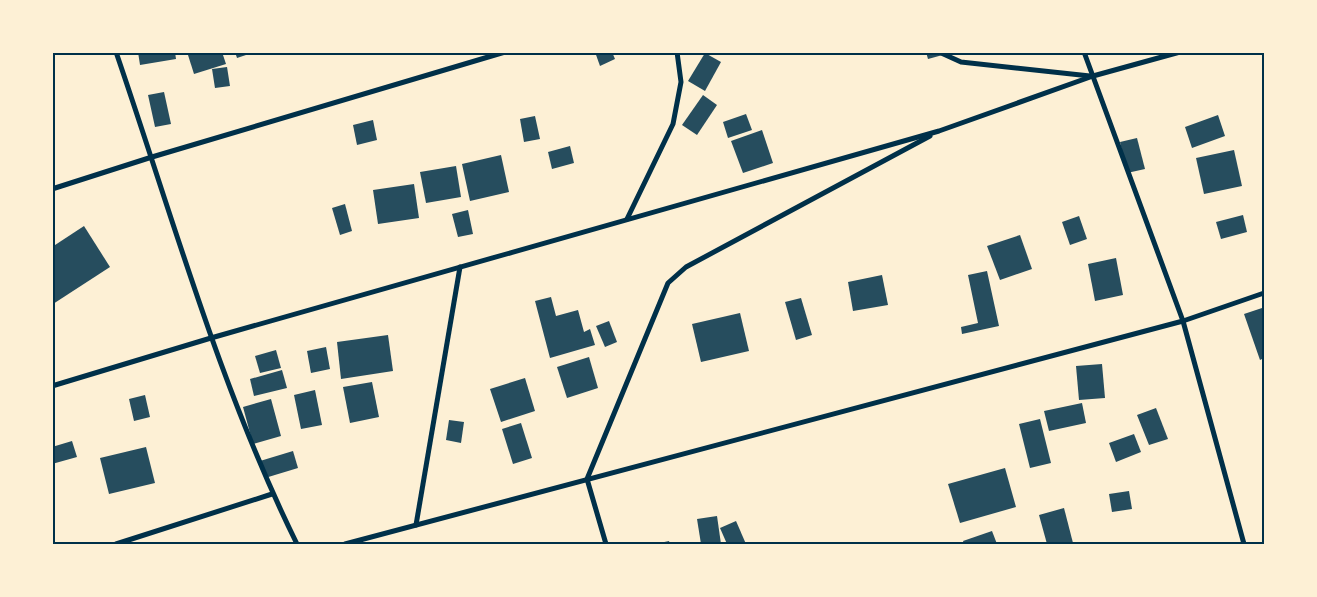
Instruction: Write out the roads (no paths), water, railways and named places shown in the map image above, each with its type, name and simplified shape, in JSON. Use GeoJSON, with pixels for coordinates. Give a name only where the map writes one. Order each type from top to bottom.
{"type":"FeatureCollection","features":[{"type":"Feature","properties":{"kind":"street"},"geometry":{"type":"LineString","coordinates":[[116,52],[212,338],[272,494],[297,544]]}},
{"type":"Feature","properties":{"kind":"street"},"geometry":{"type":"LineString","coordinates":[[52,189],[152,157],[505,52]]}},
{"type":"Feature","properties":{"kind":"street"},"geometry":{"type":"LineString","coordinates":[[627,220],[673,124],[682,82],[677,52]]}},
{"type":"Feature","properties":{"kind":"street"},"geometry":{"type":"LineString","coordinates":[[938,52],[961,62],[1093,76]]}},
{"type":"Feature","properties":{"kind":"street"},"geometry":{"type":"LineString","coordinates":[[1084,52],[1183,321],[1244,544]]}},
{"type":"Feature","properties":{"kind":"street"},"geometry":{"type":"LineString","coordinates":[[52,386],[212,338],[939,131],[1093,76],[1180,52]]}},
{"type":"Feature","properties":{"kind":"street"},"geometry":{"type":"LineString","coordinates":[[606,544],[587,479],[668,283],[686,267],[939,131]]}},
{"type":"Feature","properties":{"kind":"street"},"geometry":{"type":"LineString","coordinates":[[416,526],[460,267]]}},
{"type":"Feature","properties":{"kind":"street"},"geometry":{"type":"LineString","coordinates":[[345,544],[1183,321],[1264,294]]}},
{"type":"Feature","properties":{"kind":"street"},"geometry":{"type":"LineString","coordinates":[[116,544],[272,494]]}}]}
